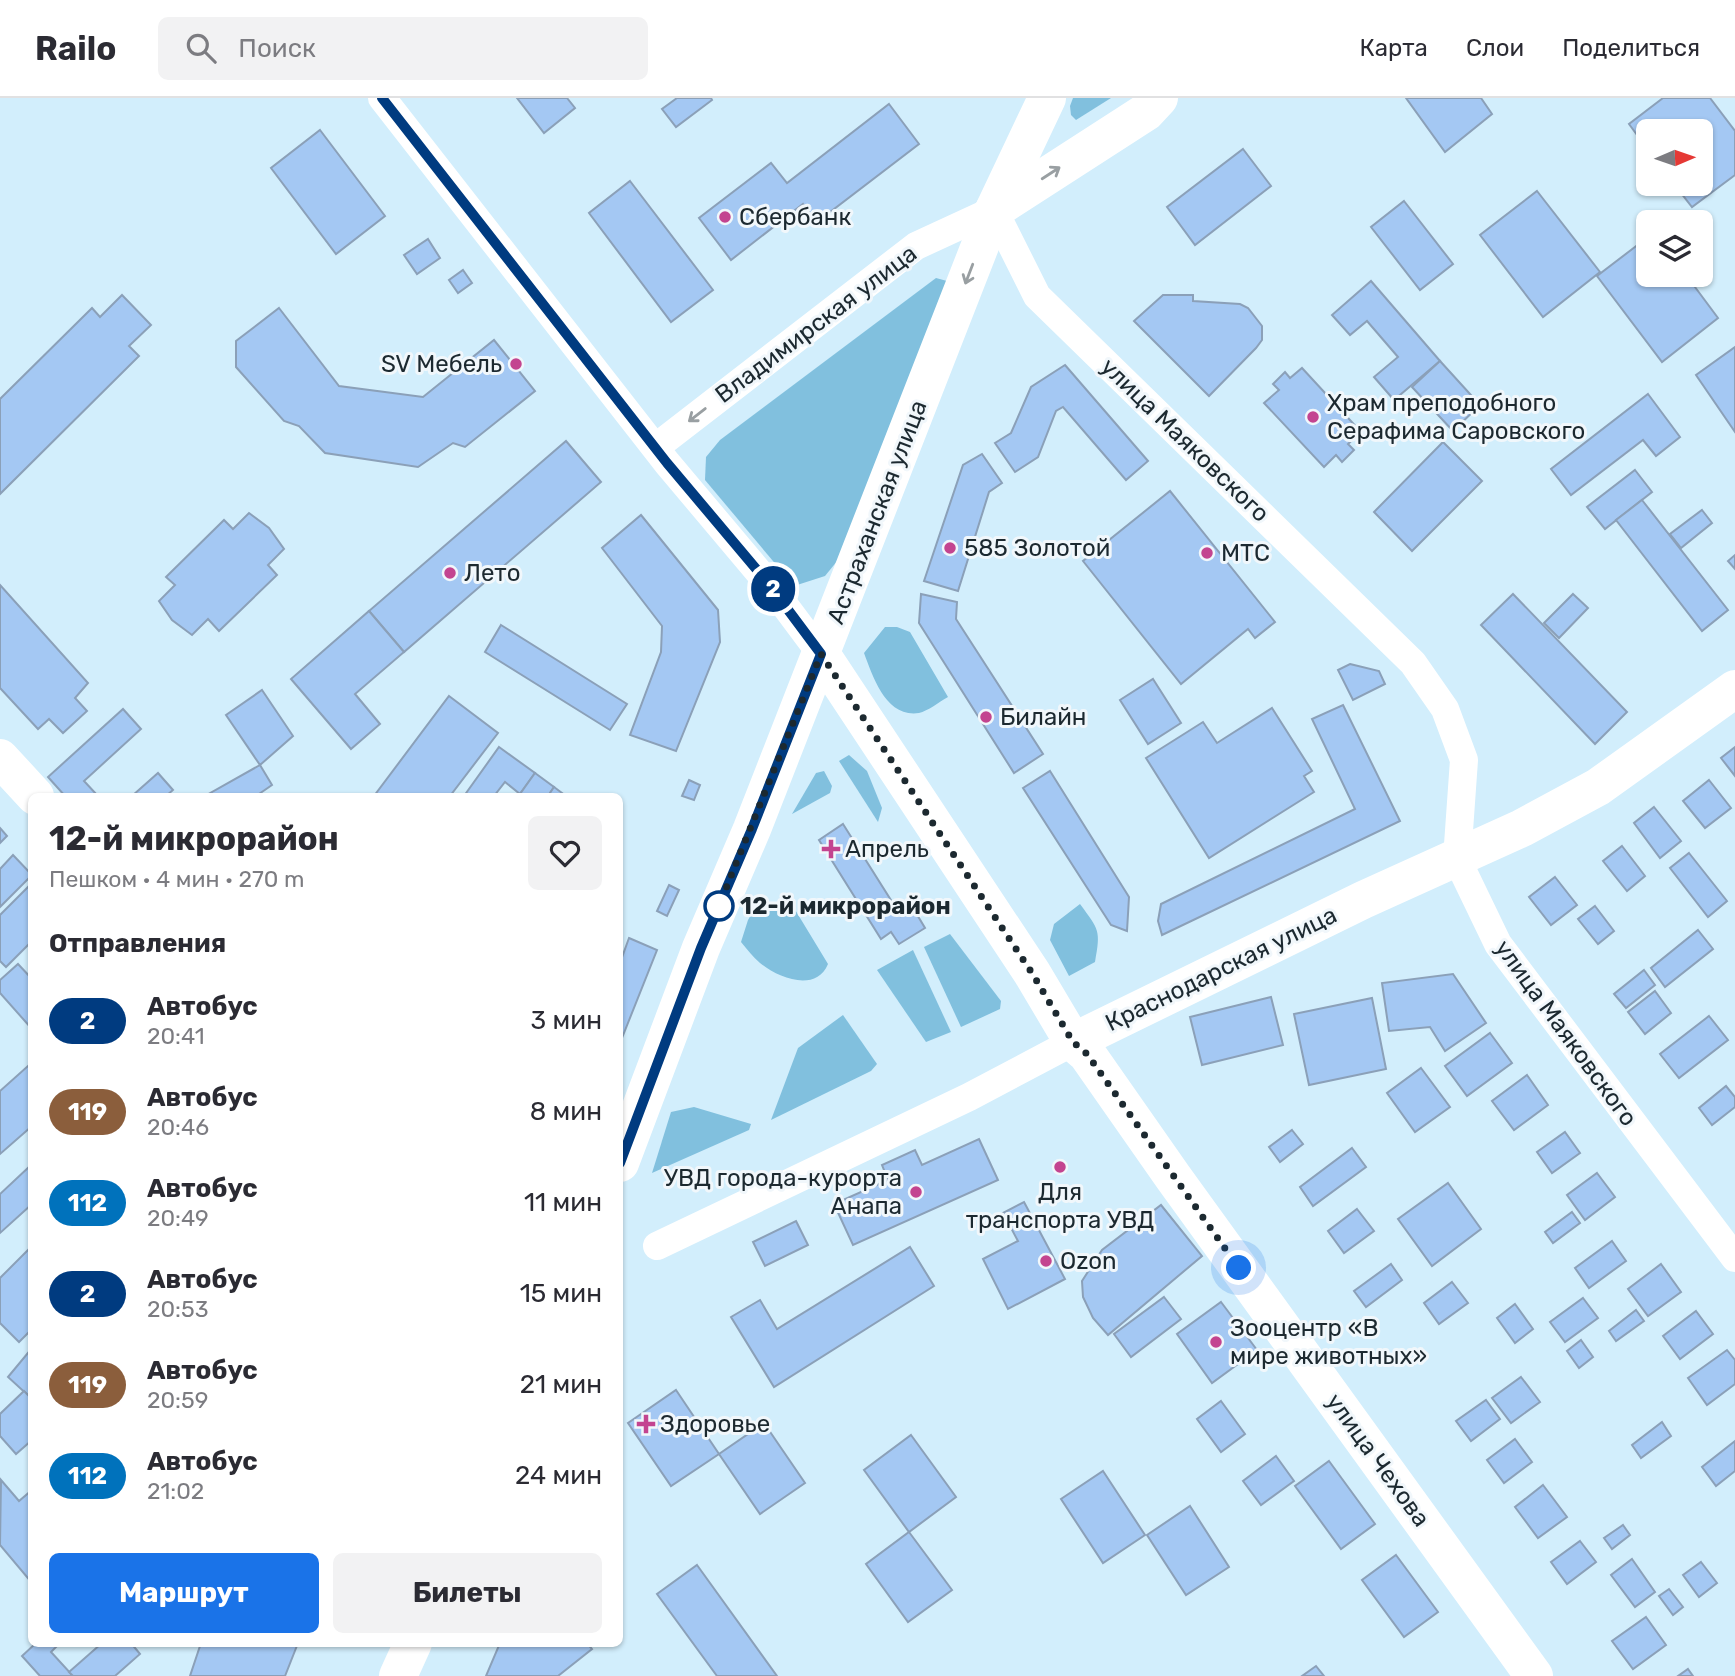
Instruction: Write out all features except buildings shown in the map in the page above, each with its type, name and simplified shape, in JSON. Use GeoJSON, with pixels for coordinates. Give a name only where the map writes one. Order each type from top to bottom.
{"type":"FeatureCollection","features":[{"type":"Feature","properties":{"kind":"street"},"geometry":{"type":"LineString","coordinates":[[382,98],[656,447],[768,583],[821,654]]}},
{"type":"Feature","properties":{"kind":"street","name":"Астраханская улица"},"geometry":{"type":"LineString","coordinates":[[623,1155],[701,948],[752,829],[994,211],[1047,98]]}},
{"type":"Feature","properties":{"kind":"street","name":"Владимирская улица"},"geometry":{"type":"LineString","coordinates":[[656,447],[916,246],[994,211],[1146,112],[1158,98]]}},
{"type":"Feature","properties":{"kind":"street","name":"улица Маяковского"},"geometry":{"type":"LineString","coordinates":[[994,211],[1037,296],[1413,663],[1445,709],[1464,760],[1457,859],[1497,944],[1735,1258]]}},
{"type":"Feature","properties":{"kind":"street","name":"улица Чехова"},"geometry":{"type":"LineString","coordinates":[[821,654],[1032,973],[1073,1042],[1087,1054],[1534,1676]]}},
{"type":"Feature","properties":{"kind":"street","name":"Краснодарская улица"},"geometry":{"type":"LineString","coordinates":[[657,1246],[969,1097],[1073,1042],[1363,900],[1522,828],[1598,787],[1735,689]]}},
{"type":"Feature","properties":{"kind":"street"},"geometry":{"type":"LineString","coordinates":[[0,758],[32,793]]}},
{"type":"Feature","properties":{"kind":"street"},"geometry":{"type":"LineString","coordinates":[[398,1676],[411,1647]]}},
{"type":"Feature","properties":{"kind":"shaded area"},"geometry":{"type":"Polygon","coordinates":[[[1073,98],[1111,98],[1076,120],[1071,115],[1073,98]]]}},
{"type":"Feature","properties":{"kind":"shaded area"},"geometry":{"type":"Polygon","coordinates":[[[936,278],[947,281],[838,560],[825,576],[794,586],[705,480],[706,457],[720,440],[936,278]]]}},
{"type":"Feature","properties":{"kind":"shaded area"},"geometry":{"type":"Polygon","coordinates":[[[885,627],[897,627],[910,632],[948,697],[919,713],[908,713],[889,703],[877,684],[864,653],[885,627]]]}},
{"type":"Feature","properties":{"kind":"shaded area"},"geometry":{"type":"Polygon","coordinates":[[[849,755],[867,771],[882,808],[878,822],[839,761],[849,755]]]}},
{"type":"Feature","properties":{"kind":"shaded area"},"geometry":{"type":"Polygon","coordinates":[[[824,771],[832,786],[830,793],[792,814],[816,773],[824,771]]]}},
{"type":"Feature","properties":{"kind":"shaded area"},"geometry":{"type":"Polygon","coordinates":[[[769,902],[791,903],[828,964],[815,978],[796,980],[777,974],[752,956],[741,942],[756,906],[769,902]]]}},
{"type":"Feature","properties":{"kind":"shaded area"},"geometry":{"type":"Polygon","coordinates":[[[1080,904],[1097,931],[1097,951],[1095,962],[1069,976],[1050,940],[1054,924],[1080,904]]]}},
{"type":"Feature","properties":{"kind":"shaded area"},"geometry":{"type":"Polygon","coordinates":[[[950,934],[1001,1001],[1000,1009],[961,1027],[924,947],[950,934]]]}},
{"type":"Feature","properties":{"kind":"shaded area"},"geometry":{"type":"Polygon","coordinates":[[[913,950],[951,1032],[926,1042],[877,970],[913,950]]]}},
{"type":"Feature","properties":{"kind":"shaded area"},"geometry":{"type":"Polygon","coordinates":[[[843,1015],[877,1064],[871,1071],[771,1120],[798,1048],[843,1015]]]}},
{"type":"Feature","properties":{"kind":"shaded area"},"geometry":{"type":"Polygon","coordinates":[[[694,1107],[751,1124],[749,1130],[652,1173],[671,1112],[694,1107]]]}},
{"type":"Feature","properties":{"kind":"bus line","name":"2"},"geometry":{"type":"LineString","coordinates":[[382,98],[667,463],[768,583],[821,654],[752,829],[701,948],[623,1155]]}},
{"type":"Feature","properties":{"kind":"place","name":"Сбербанк"},"geometry":{"type":"Point","coordinates":[725,217]}},
{"type":"Feature","properties":{"kind":"place","name":"SV Мебель"},"geometry":{"type":"Point","coordinates":[516,364]}},
{"type":"Feature","properties":{"kind":"place","name":"Храм преподобного Серафима Саровского"},"geometry":{"type":"Point","coordinates":[1313,417]}},
{"type":"Feature","properties":{"kind":"place","name":"585 Золотой"},"geometry":{"type":"Point","coordinates":[950,548]}},
{"type":"Feature","properties":{"kind":"place","name":"МТС"},"geometry":{"type":"Point","coordinates":[1207,553]}},
{"type":"Feature","properties":{"kind":"place","name":"Лето"},"geometry":{"type":"Point","coordinates":[450,573]}},
{"type":"Feature","properties":{"kind":"place","name":"Билайн"},"geometry":{"type":"Point","coordinates":[986,717]}},
{"type":"Feature","properties":{"kind":"place","name":"Апрель"},"geometry":{"type":"Point","coordinates":[831,849]}},
{"type":"Feature","properties":{"kind":"place","name":"12-й микрорайон"},"geometry":{"type":"Point","coordinates":[719,906]}},
{"type":"Feature","properties":{"kind":"place","name":"Для транспорта УВД"},"geometry":{"type":"Point","coordinates":[1060,1167]}},
{"type":"Feature","properties":{"kind":"place","name":"УВД города-курорта Анапа"},"geometry":{"type":"Point","coordinates":[916,1192]}},
{"type":"Feature","properties":{"kind":"place","name":"Ozon"},"geometry":{"type":"Point","coordinates":[1046,1261]}},
{"type":"Feature","properties":{"kind":"place","name":"Зооцентр «В мире животных»"},"geometry":{"type":"Point","coordinates":[1216,1342]}},
{"type":"Feature","properties":{"kind":"place","name":"Здоровье"},"geometry":{"type":"Point","coordinates":[646,1424]}},
{"type":"Feature","properties":{"kind":"route"},"geometry":{"type":"LineString","coordinates":[[719,906],[718,908],[821,654],[1032,973],[1073,1042],[1087,1054],[1239,1268]]}}]}
